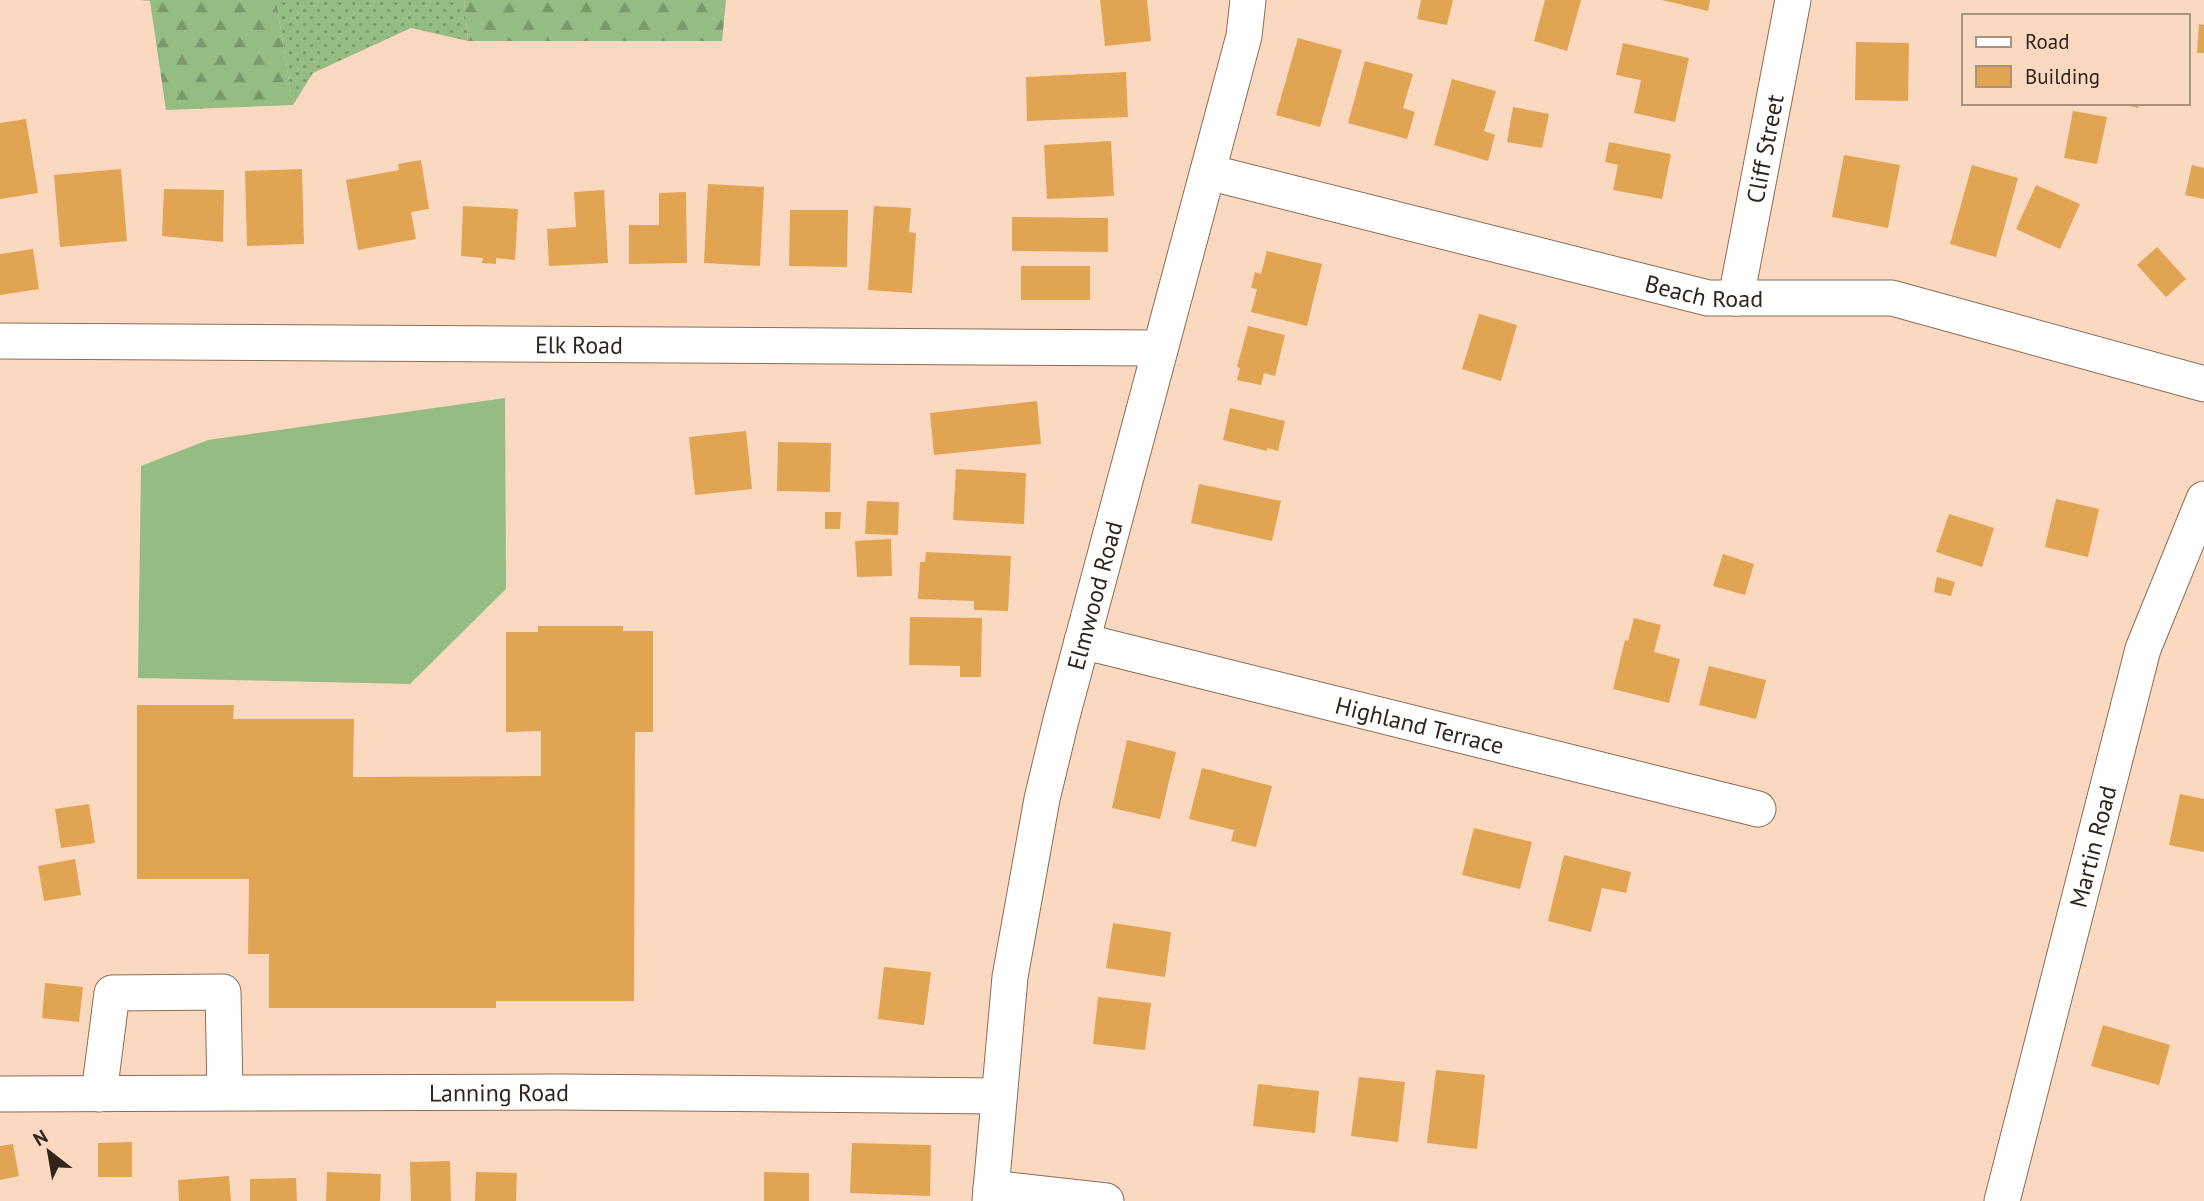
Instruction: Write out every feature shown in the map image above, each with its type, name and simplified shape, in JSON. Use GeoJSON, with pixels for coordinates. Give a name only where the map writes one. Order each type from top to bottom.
{"type":"FeatureCollection","features":[{"type":"Feature","properties":{"kind":"street","name":"Elmwood Road"},"geometry":{"type":"LineString","coordinates":[[990,1194],[1010,976],[1042,800],[1159,348],[1244,36],[1248,0]]}},
{"type":"Feature","properties":{"kind":"street","name":"Cliff Street"},"geometry":{"type":"LineString","coordinates":[[1737,298],[1793,0]]}},
{"type":"Feature","properties":{"kind":"street","name":"Beach Road"},"geometry":{"type":"LineString","coordinates":[[1208,172],[1708,298],[1892,298],[2204,384]]}},
{"type":"Feature","properties":{"kind":"street","name":"Elk Road"},"geometry":{"type":"LineString","coordinates":[[0,341],[1159,348]]}},
{"type":"Feature","properties":{"kind":"street","name":"Martin Road"},"geometry":{"type":"LineString","coordinates":[[2003,1201],[2143,649],[2204,499]]}},
{"type":"Feature","properties":{"kind":"street","name":"Highland Terrace"},"geometry":{"type":"LineString","coordinates":[[1082,641],[1758,809]]}},
{"type":"Feature","properties":{"kind":"street"},"geometry":{"type":"LineString","coordinates":[[99,1094],[112,993],[223,992],[225,1092]]}},
{"type":"Feature","properties":{"kind":"street","name":"Lanning Road"},"geometry":{"type":"LineString","coordinates":[[0,1094],[558,1091],[999,1097]]}},
{"type":"Feature","properties":{"kind":"street"},"geometry":{"type":"LineString","coordinates":[[990,1194],[1106,1201]]}},
{"type":"Feature","properties":{"kind":"green space"},"geometry":{"type":"Polygon","coordinates":[[[140,0],[276,0],[293,105],[166,110],[150,1],[140,0]]]}},
{"type":"Feature","properties":{"kind":"green space"},"geometry":{"type":"Polygon","coordinates":[[[276,0],[464,0],[468,41],[411,28],[313,73],[293,105],[276,0]]]}},
{"type":"Feature","properties":{"kind":"green space"},"geometry":{"type":"Polygon","coordinates":[[[464,0],[726,0],[722,41],[468,41],[464,0]]]}},
{"type":"Feature","properties":{"kind":"green space"},"geometry":{"type":"Polygon","coordinates":[[[505,398],[506,589],[410,684],[138,678],[141,466],[208,440],[505,398]]]}},
{"type":"Feature","properties":{"kind":"building"},"geometry":{"type":"Polygon","coordinates":[[[1100,0],[1147,0],[1151,41],[1105,46],[1100,0]]]}},
{"type":"Feature","properties":{"kind":"building"},"geometry":{"type":"Polygon","coordinates":[[[1421,0],[1453,0],[1447,25],[1417,19],[1421,0]]]}},
{"type":"Feature","properties":{"kind":"building"},"geometry":{"type":"Polygon","coordinates":[[[1545,0],[1581,0],[1567,51],[1534,41],[1545,0]]]}},
{"type":"Feature","properties":{"kind":"building"},"geometry":{"type":"Polygon","coordinates":[[[1662,0],[1710,0],[1708,11],[1662,0]]]}},
{"type":"Feature","properties":{"kind":"building"},"geometry":{"type":"Polygon","coordinates":[[[2199,24],[2204,25],[2204,53],[2197,53],[2199,24]]]}},
{"type":"Feature","properties":{"kind":"building"},"geometry":{"type":"Polygon","coordinates":[[[1298,38],[1342,50],[1320,127],[1276,115],[1298,38]]]}},
{"type":"Feature","properties":{"kind":"building"},"geometry":{"type":"Polygon","coordinates":[[[1856,42],[1909,43],[1908,101],[1855,100],[1856,42]]]}},
{"type":"Feature","properties":{"kind":"building"},"geometry":{"type":"Polygon","coordinates":[[[1623,43],[1689,58],[1675,122],[1634,113],[1641,80],[1616,75],[1623,43]]]}},
{"type":"Feature","properties":{"kind":"building"},"geometry":{"type":"Polygon","coordinates":[[[1365,61],[1413,74],[1403,108],[1415,112],[1407,139],[1348,123],[1365,61]]]}},
{"type":"Feature","properties":{"kind":"building"},"geometry":{"type":"Polygon","coordinates":[[[1126,72],[1128,117],[1027,121],[1026,77],[1126,72]]]}},
{"type":"Feature","properties":{"kind":"building"},"geometry":{"type":"Polygon","coordinates":[[[1452,79],[1496,91],[1484,131],[1495,135],[1488,161],[1434,145],[1452,79]]]}},
{"type":"Feature","properties":{"kind":"building"},"geometry":{"type":"Polygon","coordinates":[[[1513,107],[1549,114],[1542,148],[1507,142],[1513,107]]]}},
{"type":"Feature","properties":{"kind":"building"},"geometry":{"type":"Polygon","coordinates":[[[2073,111],[2107,117],[2097,164],[2064,158],[2073,111]]]}},
{"type":"Feature","properties":{"kind":"building"},"geometry":{"type":"Polygon","coordinates":[[[26,119],[38,193],[0,199],[0,123],[26,119]]]}},
{"type":"Feature","properties":{"kind":"building"},"geometry":{"type":"Polygon","coordinates":[[[1111,141],[1114,196],[1047,199],[1044,145],[1111,141]]]}},
{"type":"Feature","properties":{"kind":"building"},"geometry":{"type":"Polygon","coordinates":[[[1609,142],[1671,154],[1662,199],[1613,190],[1618,165],[1605,162],[1609,142]]]}},
{"type":"Feature","properties":{"kind":"building"},"geometry":{"type":"Polygon","coordinates":[[[1844,155],[1900,165],[1888,228],[1832,217],[1844,155]]]}},
{"type":"Feature","properties":{"kind":"building"},"geometry":{"type":"Polygon","coordinates":[[[421,160],[429,209],[411,212],[416,239],[358,250],[346,180],[399,170],[398,164],[421,160]]]}},
{"type":"Feature","properties":{"kind":"building"},"geometry":{"type":"Polygon","coordinates":[[[1972,165],[2018,178],[1996,257],[1950,244],[1972,165]]]}},
{"type":"Feature","properties":{"kind":"building"},"geometry":{"type":"Polygon","coordinates":[[[2192,165],[2204,168],[2204,199],[2185,195],[2192,165]]]}},
{"type":"Feature","properties":{"kind":"building"},"geometry":{"type":"Polygon","coordinates":[[[121,169],[127,241],[60,247],[54,175],[121,169]]]}},
{"type":"Feature","properties":{"kind":"building"},"geometry":{"type":"Polygon","coordinates":[[[302,169],[304,244],[247,246],[245,171],[302,169]]]}},
{"type":"Feature","properties":{"kind":"building"},"geometry":{"type":"Polygon","coordinates":[[[708,184],[764,187],[760,266],[704,263],[708,184]]]}},
{"type":"Feature","properties":{"kind":"building"},"geometry":{"type":"Polygon","coordinates":[[[2036,185],[2080,204],[2060,249],[2016,229],[2036,185]]]}},
{"type":"Feature","properties":{"kind":"building"},"geometry":{"type":"Polygon","coordinates":[[[164,189],[224,190],[223,242],[162,236],[164,189]]]}},
{"type":"Feature","properties":{"kind":"building"},"geometry":{"type":"Polygon","coordinates":[[[604,190],[608,263],[549,266],[547,229],[576,227],[574,192],[604,190]]]}},
{"type":"Feature","properties":{"kind":"building"},"geometry":{"type":"Polygon","coordinates":[[[686,192],[687,263],[629,264],[629,225],[659,225],[659,193],[686,192]]]}},
{"type":"Feature","properties":{"kind":"building"},"geometry":{"type":"Polygon","coordinates":[[[463,206],[518,209],[515,260],[496,258],[496,264],[482,263],[483,258],[461,256],[463,206]]]}},
{"type":"Feature","properties":{"kind":"building"},"geometry":{"type":"Polygon","coordinates":[[[874,206],[911,208],[909,232],[916,233],[912,293],[868,290],[874,206]]]}},
{"type":"Feature","properties":{"kind":"building"},"geometry":{"type":"Polygon","coordinates":[[[790,210],[848,210],[847,267],[789,266],[790,210]]]}},
{"type":"Feature","properties":{"kind":"building"},"geometry":{"type":"Polygon","coordinates":[[[1012,217],[1108,218],[1108,252],[1012,251],[1012,217]]]}},
{"type":"Feature","properties":{"kind":"building"},"geometry":{"type":"Polygon","coordinates":[[[2157,247],[2186,279],[2166,297],[2137,265],[2157,247]]]}},
{"type":"Feature","properties":{"kind":"building"},"geometry":{"type":"Polygon","coordinates":[[[33,249],[39,289],[0,295],[0,254],[33,249]]]}},
{"type":"Feature","properties":{"kind":"building"},"geometry":{"type":"Polygon","coordinates":[[[1267,251],[1322,264],[1307,326],[1251,312],[1257,289],[1251,288],[1255,272],[1261,274],[1267,251]]]}},
{"type":"Feature","properties":{"kind":"building"},"geometry":{"type":"Polygon","coordinates":[[[1021,266],[1090,266],[1090,300],[1021,300],[1021,266]]]}},
{"type":"Feature","properties":{"kind":"building"},"geometry":{"type":"Polygon","coordinates":[[[1479,314],[1517,325],[1501,381],[1462,369],[1479,314]]]}},
{"type":"Feature","properties":{"kind":"building"},"geometry":{"type":"Polygon","coordinates":[[[1248,326],[1285,335],[1275,376],[1264,373],[1261,385],[1237,380],[1240,368],[1237,367],[1248,326]]]}},
{"type":"Feature","properties":{"kind":"building"},"geometry":{"type":"Polygon","coordinates":[[[1037,401],[1041,444],[934,455],[930,413],[1037,401]]]}},
{"type":"Feature","properties":{"kind":"building"},"geometry":{"type":"Polygon","coordinates":[[[1230,408],[1285,421],[1278,451],[1267,448],[1267,451],[1223,440],[1230,408]]]}},
{"type":"Feature","properties":{"kind":"building"},"geometry":{"type":"Polygon","coordinates":[[[746,431],[752,489],[695,495],[689,437],[746,431]]]}},
{"type":"Feature","properties":{"kind":"building"},"geometry":{"type":"Polygon","coordinates":[[[778,442],[831,443],[830,492],[777,491],[778,442]]]}},
{"type":"Feature","properties":{"kind":"building"},"geometry":{"type":"Polygon","coordinates":[[[956,469],[1026,473],[1024,524],[953,520],[956,469]]]}},
{"type":"Feature","properties":{"kind":"building"},"geometry":{"type":"Polygon","coordinates":[[[1199,484],[1281,501],[1272,541],[1191,523],[1199,484]]]}},
{"type":"Feature","properties":{"kind":"building"},"geometry":{"type":"Polygon","coordinates":[[[2056,499],[2099,509],[2088,557],[2045,547],[2056,499]]]}},
{"type":"Feature","properties":{"kind":"building"},"geometry":{"type":"Polygon","coordinates":[[[867,501],[899,502],[898,535],[865,534],[867,501]]]}},
{"type":"Feature","properties":{"kind":"building"},"geometry":{"type":"Polygon","coordinates":[[[825,512],[841,512],[840,529],[825,529],[825,512]]]}},
{"type":"Feature","properties":{"kind":"building"},"geometry":{"type":"Polygon","coordinates":[[[1949,514],[1994,528],[1982,567],[1936,552],[1949,514]]]}},
{"type":"Feature","properties":{"kind":"building"},"geometry":{"type":"Polygon","coordinates":[[[891,539],[892,576],[857,577],[855,541],[891,539]]]}},
{"type":"Feature","properties":{"kind":"building"},"geometry":{"type":"Polygon","coordinates":[[[926,552],[1011,556],[1008,611],[974,610],[974,601],[918,599],[920,562],[925,562],[926,552]]]}},
{"type":"Feature","properties":{"kind":"building"},"geometry":{"type":"Polygon","coordinates":[[[1723,554],[1754,564],[1745,595],[1713,586],[1723,554]]]}},
{"type":"Feature","properties":{"kind":"building"},"geometry":{"type":"Polygon","coordinates":[[[1937,577],[1955,582],[1951,596],[1934,592],[1937,577]]]}},
{"type":"Feature","properties":{"kind":"building"},"geometry":{"type":"Polygon","coordinates":[[[910,617],[982,618],[981,677],[960,677],[960,666],[909,665],[910,617]]]}},
{"type":"Feature","properties":{"kind":"building"},"geometry":{"type":"Polygon","coordinates":[[[1634,618],[1661,625],[1654,652],[1680,659],[1669,703],[1613,689],[1625,640],[1628,641],[1634,618]]]}},
{"type":"Feature","properties":{"kind":"building"},"geometry":{"type":"Polygon","coordinates":[[[538,626],[623,626],[623,631],[653,631],[653,732],[635,732],[634,1001],[496,1001],[496,1008],[269,1008],[269,954],[248,954],[249,879],[137,879],[137,705],[234,705],[233,719],[354,719],[353,777],[541,776],[541,731],[506,732],[506,632],[538,632],[538,626]]]}},
{"type":"Feature","properties":{"kind":"building"},"geometry":{"type":"Polygon","coordinates":[[[1709,666],[1766,680],[1756,719],[1699,705],[1709,666]]]}},
{"type":"Feature","properties":{"kind":"building"},"geometry":{"type":"Polygon","coordinates":[[[1127,740],[1176,752],[1160,819],[1112,808],[1127,740]]]}},
{"type":"Feature","properties":{"kind":"building"},"geometry":{"type":"Polygon","coordinates":[[[1202,768],[1272,786],[1256,847],[1231,841],[1234,830],[1189,819],[1202,768]]]}},
{"type":"Feature","properties":{"kind":"building"},"geometry":{"type":"Polygon","coordinates":[[[2180,794],[2204,799],[2204,852],[2169,845],[2180,794]]]}},
{"type":"Feature","properties":{"kind":"building"},"geometry":{"type":"Polygon","coordinates":[[[89,804],[95,843],[61,848],[55,809],[89,804]]]}},
{"type":"Feature","properties":{"kind":"building"},"geometry":{"type":"Polygon","coordinates":[[[1474,828],[1532,842],[1520,889],[1462,875],[1474,828]]]}},
{"type":"Feature","properties":{"kind":"building"},"geometry":{"type":"Polygon","coordinates":[[[1564,855],[1631,872],[1626,893],[1602,888],[1591,932],[1548,921],[1564,855]]]}},
{"type":"Feature","properties":{"kind":"building"},"geometry":{"type":"Polygon","coordinates":[[[75,859],[81,895],[44,901],[38,866],[75,859]]]}},
{"type":"Feature","properties":{"kind":"building"},"geometry":{"type":"Polygon","coordinates":[[[1113,923],[1171,932],[1165,977],[1106,968],[1113,923]]]}},
{"type":"Feature","properties":{"kind":"building"},"geometry":{"type":"Polygon","coordinates":[[[884,967],[931,972],[924,1025],[878,1019],[884,967]]]}},
{"type":"Feature","properties":{"kind":"building"},"geometry":{"type":"Polygon","coordinates":[[[45,983],[83,987],[79,1022],[42,1018],[45,983]]]}},
{"type":"Feature","properties":{"kind":"building"},"geometry":{"type":"Polygon","coordinates":[[[1098,997],[1151,1003],[1145,1050],[1093,1044],[1098,997]]]}},
{"type":"Feature","properties":{"kind":"building"},"geometry":{"type":"Polygon","coordinates":[[[2103,1025],[2170,1045],[2159,1085],[2091,1066],[2103,1025]]]}},
{"type":"Feature","properties":{"kind":"building"},"geometry":{"type":"Polygon","coordinates":[[[1436,1070],[1485,1075],[1477,1149],[1427,1143],[1436,1070]]]}},
{"type":"Feature","properties":{"kind":"building"},"geometry":{"type":"Polygon","coordinates":[[[1359,1077],[1405,1082],[1398,1142],[1351,1136],[1359,1077]]]}},
{"type":"Feature","properties":{"kind":"building"},"geometry":{"type":"Polygon","coordinates":[[[1258,1084],[1319,1091],[1315,1133],[1253,1126],[1258,1084]]]}},
{"type":"Feature","properties":{"kind":"building"},"geometry":{"type":"Polygon","coordinates":[[[132,1142],[132,1177],[98,1177],[98,1143],[132,1142]]]}},
{"type":"Feature","properties":{"kind":"building"},"geometry":{"type":"Polygon","coordinates":[[[852,1143],[931,1145],[930,1196],[850,1193],[852,1143]]]}},
{"type":"Feature","properties":{"kind":"building"},"geometry":{"type":"Polygon","coordinates":[[[13,1144],[19,1176],[0,1180],[0,1146],[13,1144]]]}},
{"type":"Feature","properties":{"kind":"building"},"geometry":{"type":"Polygon","coordinates":[[[450,1161],[451,1201],[411,1201],[410,1162],[450,1161]]]}},
{"type":"Feature","properties":{"kind":"building"},"geometry":{"type":"Polygon","coordinates":[[[327,1172],[381,1174],[380,1201],[326,1201],[327,1172]]]}},
{"type":"Feature","properties":{"kind":"building"},"geometry":{"type":"Polygon","coordinates":[[[476,1172],[517,1173],[516,1201],[475,1201],[476,1172]]]}},
{"type":"Feature","properties":{"kind":"building"},"geometry":{"type":"Polygon","coordinates":[[[764,1172],[809,1173],[809,1201],[764,1201],[764,1172]]]}},
{"type":"Feature","properties":{"kind":"building"},"geometry":{"type":"Polygon","coordinates":[[[229,1176],[231,1201],[179,1201],[178,1180],[229,1176]]]}},
{"type":"Feature","properties":{"kind":"building"},"geometry":{"type":"Polygon","coordinates":[[[296,1178],[297,1201],[250,1201],[250,1179],[296,1178]]]}}]}
